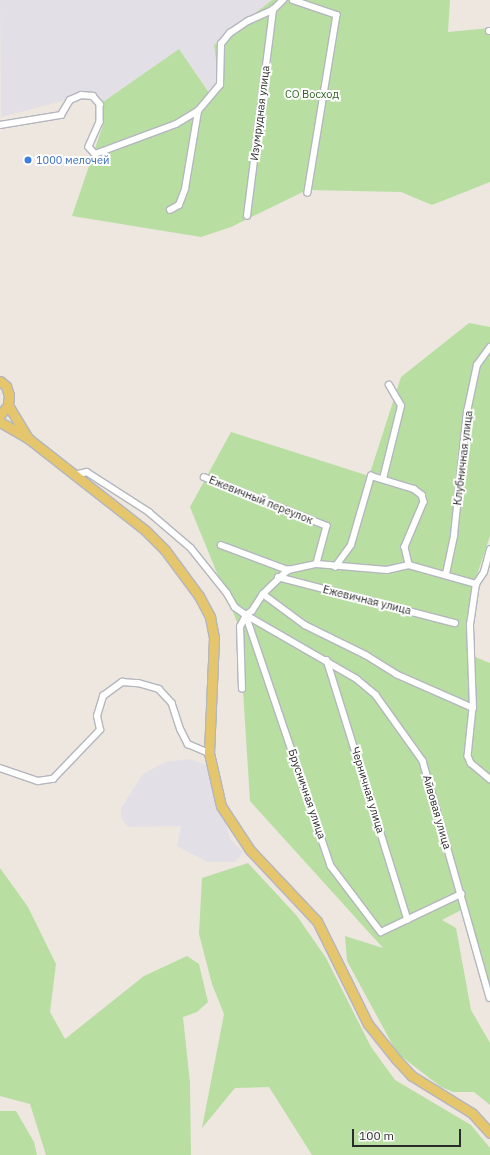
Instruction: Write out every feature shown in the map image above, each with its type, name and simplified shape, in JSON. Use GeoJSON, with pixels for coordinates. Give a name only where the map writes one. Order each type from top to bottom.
{"type":"FeatureCollection","features":[{"type":"Feature","properties":{"kind":"main road"},"geometry":{"type":"LineString","coordinates":[[0,380],[6,386],[9,395],[8,406],[0,415]]}},
{"type":"Feature","properties":{"kind":"main road"},"geometry":{"type":"LineString","coordinates":[[8,406],[29,439]]}},
{"type":"Feature","properties":{"kind":"main road"},"geometry":{"type":"LineString","coordinates":[[0,422],[29,439],[72,475],[125,514],[165,550],[199,596],[210,617],[214,638],[209,753],[221,806],[233,827],[250,850],[317,921],[368,1024],[412,1076],[472,1113],[490,1133]]}},
{"type":"Feature","properties":{"kind":"street"},"geometry":{"type":"LineString","coordinates":[[0,125],[61,115],[70,100],[81,95],[93,96],[100,104],[100,122],[90,147],[95,154],[176,124],[198,111],[220,85],[221,44],[230,33],[248,20],[273,10],[283,0]]}},
{"type":"Feature","properties":{"kind":"street"},"geometry":{"type":"LineString","coordinates":[[294,0],[337,15],[308,193]]}},
{"type":"Feature","properties":{"kind":"street","name":"Изумрудная улица"},"geometry":{"type":"LineString","coordinates":[[247,216],[273,10]]}},
{"type":"Feature","properties":{"kind":"street"},"geometry":{"type":"LineString","coordinates":[[170,210],[179,205],[185,189],[198,111]]}},
{"type":"Feature","properties":{"kind":"street","name":"Клубничная улица"},"geometry":{"type":"LineString","coordinates":[[446,574],[454,535],[470,399],[477,365],[490,347]]}},
{"type":"Feature","properties":{"kind":"street"},"geometry":{"type":"LineString","coordinates":[[383,479],[401,406],[400,401],[389,386]]}},
{"type":"Feature","properties":{"kind":"street"},"geometry":{"type":"LineString","coordinates":[[72,475],[88,472],[149,512],[191,548],[228,593],[235,607],[246,615]]}},
{"type":"Feature","properties":{"kind":"street"},"geometry":{"type":"LineString","coordinates":[[335,566],[352,545],[371,476],[414,489],[422,494],[424,502],[405,547],[409,565]]}},
{"type":"Feature","properties":{"kind":"street","name":"Ежевичный переулок"},"geometry":{"type":"LineString","coordinates":[[204,477],[326,526],[317,564]]}},
{"type":"Feature","properties":{"kind":"street"},"geometry":{"type":"LineString","coordinates":[[221,545],[288,570]]}},
{"type":"Feature","properties":{"kind":"street"},"geometry":{"type":"LineString","coordinates":[[490,550],[484,572],[476,584],[470,625],[473,708],[468,756],[470,763],[490,779]]}},
{"type":"Feature","properties":{"kind":"street"},"geometry":{"type":"LineString","coordinates":[[242,688],[240,627],[246,615],[252,611],[263,594],[278,577],[288,570],[317,564],[387,570],[409,565],[446,574],[476,584]]}},
{"type":"Feature","properties":{"kind":"street","name":"Ежевичная улица"},"geometry":{"type":"LineString","coordinates":[[278,577],[455,623]]}},
{"type":"Feature","properties":{"kind":"street"},"geometry":{"type":"LineString","coordinates":[[263,594],[305,625],[366,655],[396,674],[473,708]]}},
{"type":"Feature","properties":{"kind":"street","name":"Айвовая улица"},"geometry":{"type":"LineString","coordinates":[[246,615],[358,679],[376,695],[423,761],[490,998]]}},
{"type":"Feature","properties":{"kind":"street","name":"Брусничная улица"},"geometry":{"type":"LineString","coordinates":[[246,615],[331,866],[381,932],[408,920]]}},
{"type":"Feature","properties":{"kind":"street","name":"Черничная улица"},"geometry":{"type":"LineString","coordinates":[[327,660],[408,920]]}},
{"type":"Feature","properties":{"kind":"street"},"geometry":{"type":"LineString","coordinates":[[0,768],[38,781],[48,781],[100,730],[97,716],[103,696],[122,682],[138,683],[160,689],[172,702],[188,744],[209,753]]}},
{"type":"Feature","properties":{"kind":"street"},"geometry":{"type":"LineString","coordinates":[[408,920],[461,894]]}},
{"type":"Feature","properties":{"kind":"shaded area"},"geometry":{"type":"Polygon","coordinates":[[[0,0],[272,0],[214,45],[219,83],[211,94],[179,49],[103,102],[94,93],[1,117],[0,0]]]}},
{"type":"Feature","properties":{"kind":"shaded area"},"geometry":{"type":"Polygon","coordinates":[[[190,759],[210,767],[230,839],[243,852],[235,862],[207,862],[177,846],[181,826],[128,827],[121,818],[121,808],[143,774],[166,762],[190,759]]]}},
{"type":"Feature","properties":{"kind":"green space","name":"СО Восход"},"geometry":{"type":"Polygon","coordinates":[[[272,0],[450,0],[448,32],[490,28],[490,182],[432,205],[401,192],[307,190],[231,227],[201,237],[72,216],[103,125],[103,102],[179,49],[210,94],[219,83],[214,45],[272,0]]]}},
{"type":"Feature","properties":{"kind":"green space"},"geometry":{"type":"Polygon","coordinates":[[[469,323],[490,327],[490,536],[472,590],[468,654],[490,663],[490,987],[467,907],[442,920],[456,928],[471,1010],[490,1043],[490,1105],[474,1092],[453,1092],[441,1087],[397,1053],[347,961],[345,936],[383,948],[250,801],[239,627],[190,507],[231,432],[369,476],[401,377],[469,323]]]}},
{"type":"Feature","properties":{"kind":"green space"},"geometry":{"type":"Polygon","coordinates":[[[248,863],[297,916],[326,958],[371,1047],[395,1080],[471,1125],[490,1148],[490,1155],[312,1155],[269,1087],[235,1088],[202,1128],[224,1014],[212,984],[199,934],[202,878],[248,863]]]}},
{"type":"Feature","properties":{"kind":"green space"},"geometry":{"type":"Polygon","coordinates":[[[0,868],[28,907],[56,964],[50,1012],[65,1039],[144,976],[187,956],[199,964],[208,1002],[197,1012],[183,1017],[190,1083],[191,1155],[46,1155],[30,1104],[0,1096],[0,868]]]}},
{"type":"Feature","properties":{"kind":"green space"},"geometry":{"type":"Polygon","coordinates":[[[0,1111],[16,1111],[34,1142],[37,1155],[0,1155],[0,1111]]]}},
{"type":"Feature","properties":{"kind":"place","name":"1000 мелочей"},"geometry":{"type":"Point","coordinates":[28,160]}}]}
